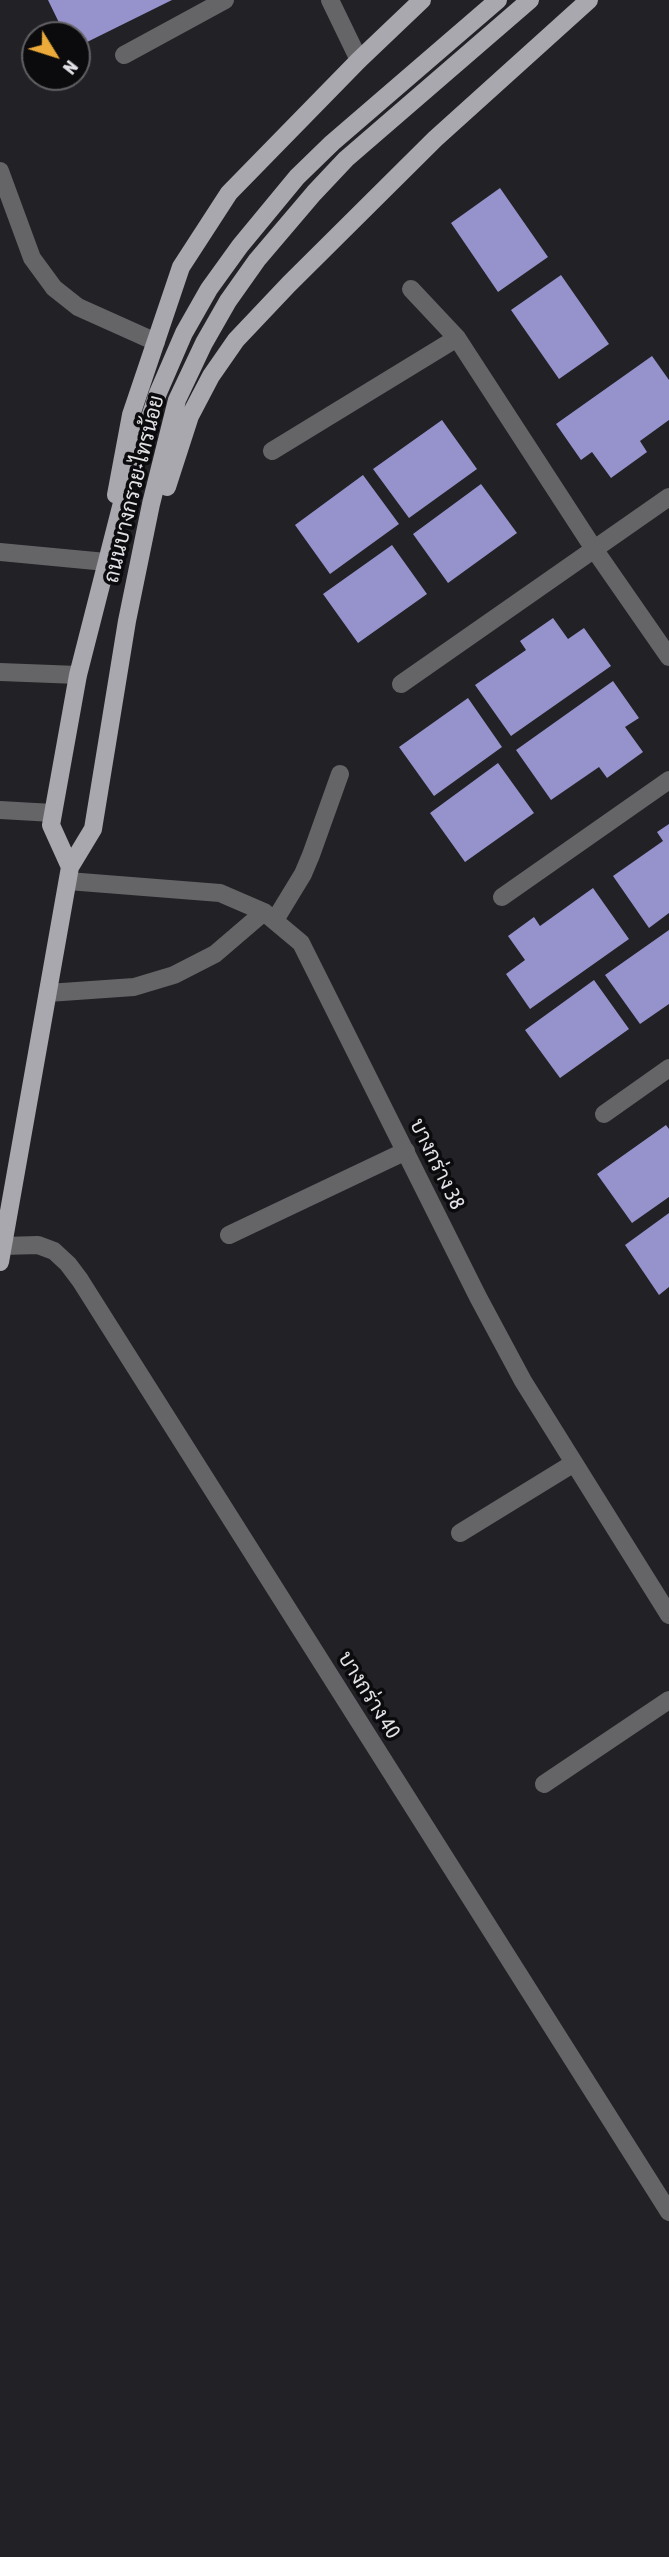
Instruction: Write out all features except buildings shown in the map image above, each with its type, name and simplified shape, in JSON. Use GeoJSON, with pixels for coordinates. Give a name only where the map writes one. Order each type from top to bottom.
{"type":"FeatureCollection","features":[{"type":"Feature","properties":{"kind":"main road"},"geometry":{"type":"LineString","coordinates":[[113,534],[118,474],[131,415],[181,267],[229,193],[359,60],[422,0]]}},
{"type":"Feature","properties":{"kind":"main road","name":"ถนนบางกรวย-ไทรน้อย"},"geometry":{"type":"LineString","coordinates":[[69,874],[51,825],[78,675],[113,534],[158,393],[184,333],[209,289],[240,246],[297,177],[331,143],[498,0]]}},
{"type":"Feature","properties":{"kind":"main road","name":"ถนนบางกรวย-ไทรน้อย"},"geometry":{"type":"LineString","coordinates":[[1,1254],[69,874],[93,829],[127,621],[151,504],[177,400],[204,343],[228,301],[257,260],[314,193],[346,159],[530,0]]}},
{"type":"Feature","properties":{"kind":"main road"},"geometry":{"type":"LineString","coordinates":[[127,621],[154,546],[167,484],[190,416],[211,376],[236,340],[436,139],[589,0]]}},
{"type":"Feature","properties":{"kind":"street"},"geometry":{"type":"LineString","coordinates":[[124,55],[225,0]]}},
{"type":"Feature","properties":{"kind":"street"},"geometry":{"type":"LineString","coordinates":[[330,0],[359,60]]}},
{"type":"Feature","properties":{"kind":"street"},"geometry":{"type":"LineString","coordinates":[[0,171],[32,258],[54,288],[78,307],[156,342]]}},
{"type":"Feature","properties":{"kind":"street"},"geometry":{"type":"LineString","coordinates":[[411,289],[457,338],[594,549],[669,657]]}},
{"type":"Feature","properties":{"kind":"street"},"geometry":{"type":"LineString","coordinates":[[272,451],[457,338]]}},
{"type":"Feature","properties":{"kind":"street"},"geometry":{"type":"LineString","coordinates":[[401,684],[669,496]]}},
{"type":"Feature","properties":{"kind":"street"},"geometry":{"type":"LineString","coordinates":[[0,552],[106,562]]}},
{"type":"Feature","properties":{"kind":"street"},"geometry":{"type":"LineString","coordinates":[[0,672],[78,675]]}},
{"type":"Feature","properties":{"kind":"street"},"geometry":{"type":"LineString","coordinates":[[48,993],[134,987],[174,975],[215,954],[270,916],[311,856],[340,774]]}},
{"type":"Feature","properties":{"kind":"street"},"geometry":{"type":"LineString","coordinates":[[502,897],[669,780]]}},
{"type":"Feature","properties":{"kind":"street"},"geometry":{"type":"LineString","coordinates":[[0,810],[53,813]]}},
{"type":"Feature","properties":{"kind":"street","name":"บางกร่าง 38"},"geometry":{"type":"LineString","coordinates":[[69,874],[220,893],[270,916],[301,943],[478,1297],[523,1381],[669,1615]]}},
{"type":"Feature","properties":{"kind":"street"},"geometry":{"type":"LineString","coordinates":[[604,1114],[669,1068]]}},
{"type":"Feature","properties":{"kind":"street"},"geometry":{"type":"LineString","coordinates":[[229,1235],[406,1151]]}},
{"type":"Feature","properties":{"kind":"street","name":"บางกร่าง 40"},"geometry":{"type":"LineString","coordinates":[[1,1254],[38,1245],[54,1251],[80,1280],[669,2212]]}},
{"type":"Feature","properties":{"kind":"street"},"geometry":{"type":"LineString","coordinates":[[460,1533],[574,1463]]}},
{"type":"Feature","properties":{"kind":"street"},"geometry":{"type":"LineString","coordinates":[[544,1784],[669,1700]]}}]}
